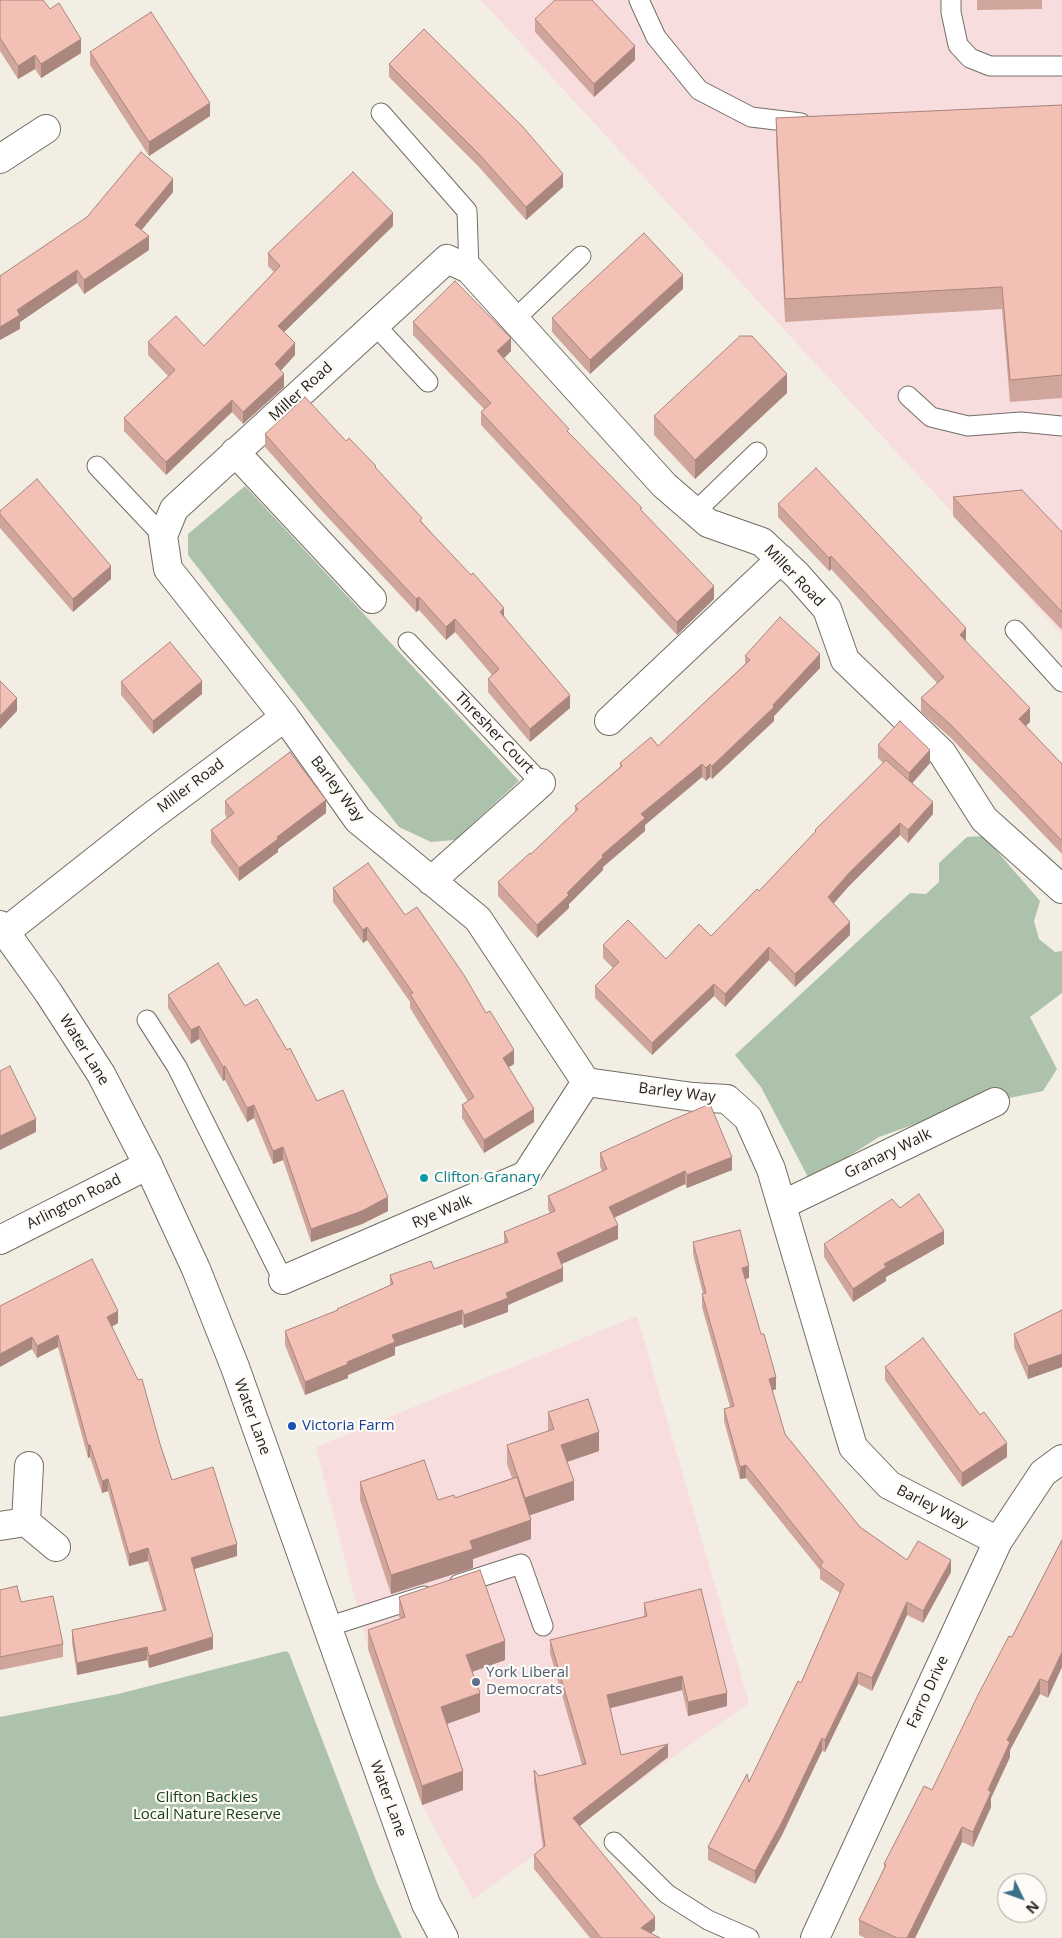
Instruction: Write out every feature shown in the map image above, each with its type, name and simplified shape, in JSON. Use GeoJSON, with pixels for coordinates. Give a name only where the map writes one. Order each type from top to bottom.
{"type":"FeatureCollection","features":[{"type":"Feature","properties":{"kind":"street"},"geometry":{"type":"LineString","coordinates":[[0,159],[46,129]]}},
{"type":"Feature","properties":{"kind":"street","name":"Miller Road"},"geometry":{"type":"LineString","coordinates":[[163,536],[174,509],[447,259],[469,268],[664,486],[708,523],[762,542],[781,559],[827,609],[845,660],[942,753],[984,819],[1062,889]]}},
{"type":"Feature","properties":{"kind":"street"},"geometry":{"type":"LineString","coordinates":[[235,452],[372,599]]}},
{"type":"Feature","properties":{"kind":"street"},"geometry":{"type":"LineString","coordinates":[[163,536],[168,569],[284,717]]}},
{"type":"Feature","properties":{"kind":"street"},"geometry":{"type":"LineString","coordinates":[[609,721],[781,559]]}},
{"type":"Feature","properties":{"kind":"street","name":"Miller Road"},"geometry":{"type":"LineString","coordinates":[[3,928],[284,717]]}},
{"type":"Feature","properties":{"kind":"street","name":"Barley Way"},"geometry":{"type":"LineString","coordinates":[[284,717],[358,820],[478,919],[586,1082],[694,1097],[727,1099],[748,1118],[771,1169],[853,1447],[889,1485],[998,1541]]}},
{"type":"Feature","properties":{"kind":"street","name":"Thresher Court"},"geometry":{"type":"LineString","coordinates":[[431,881],[541,782]]}},
{"type":"Feature","properties":{"kind":"street","name":"Water Lane"},"geometry":{"type":"LineString","coordinates":[[3,928],[102,1074],[148,1165],[196,1269],[235,1368],[426,1904],[444,1938]]}},
{"type":"Feature","properties":{"kind":"street","name":"Rye Walk"},"geometry":{"type":"LineString","coordinates":[[284,1280],[526,1175],[586,1082]]}},
{"type":"Feature","properties":{"kind":"street","name":"Granary Walk"},"geometry":{"type":"LineString","coordinates":[[782,1205],[995,1102]]}},
{"type":"Feature","properties":{"kind":"street","name":"Arlington Road"},"geometry":{"type":"LineString","coordinates":[[0,1240],[148,1165]]}},
{"type":"Feature","properties":{"kind":"street","name":"Farro Drive"},"geometry":{"type":"LineString","coordinates":[[815,1938],[998,1541],[1043,1473],[1062,1459]]}},
{"type":"Feature","properties":{"kind":"street"},"geometry":{"type":"LineString","coordinates":[[26,1522],[29,1466]]}},
{"type":"Feature","properties":{"kind":"street"},"geometry":{"type":"LineString","coordinates":[[0,1526],[26,1522],[56,1547]]}},
{"type":"Feature","properties":{"kind":"lane"},"geometry":{"type":"LineString","coordinates":[[639,0],[656,37],[699,90],[751,117],[819,126]]}},
{"type":"Feature","properties":{"kind":"lane"},"geometry":{"type":"LineString","coordinates":[[951,0],[950,12],[958,45],[970,58],[990,66],[1062,66]]}},
{"type":"Feature","properties":{"kind":"lane"},"geometry":{"type":"LineString","coordinates":[[380,113],[467,211],[469,268]]}},
{"type":"Feature","properties":{"kind":"lane"},"geometry":{"type":"LineString","coordinates":[[515,320],[581,256]]}},
{"type":"Feature","properties":{"kind":"lane"},"geometry":{"type":"LineString","coordinates":[[375,325],[428,382]]}},
{"type":"Feature","properties":{"kind":"lane"},"geometry":{"type":"LineString","coordinates":[[908,396],[931,417],[968,426],[1021,422],[1062,426]]}},
{"type":"Feature","properties":{"kind":"lane"},"geometry":{"type":"LineString","coordinates":[[695,512],[756,452]]}},
{"type":"Feature","properties":{"kind":"lane"},"geometry":{"type":"LineString","coordinates":[[97,466],[163,536]]}},
{"type":"Feature","properties":{"kind":"lane"},"geometry":{"type":"LineString","coordinates":[[1015,630],[1062,682]]}},
{"type":"Feature","properties":{"kind":"lane","name":"Thresher Court"},"geometry":{"type":"LineString","coordinates":[[408,642],[541,782]]}},
{"type":"Feature","properties":{"kind":"lane"},"geometry":{"type":"LineString","coordinates":[[147,1020],[177,1067],[284,1280]]}},
{"type":"Feature","properties":{"kind":"lane"},"geometry":{"type":"LineString","coordinates":[[327,1627],[521,1564],[543,1626]]}},
{"type":"Feature","properties":{"kind":"lane"},"geometry":{"type":"LineString","coordinates":[[614,1842],[667,1894],[708,1920],[749,1938]]}},
{"type":"Feature","properties":{"kind":"shaded area"},"geometry":{"type":"Polygon","coordinates":[[[481,0],[1062,0],[1062,635],[949,509],[481,0]]]}},
{"type":"Feature","properties":{"kind":"shaded area"},"geometry":{"type":"Polygon","coordinates":[[[637,1316],[749,1703],[473,1899],[422,1805],[368,1649],[316,1447],[637,1316]]]}},
{"type":"Feature","properties":{"kind":"green space"},"geometry":{"type":"Polygon","coordinates":[[[245,486],[519,781],[455,840],[431,842],[399,827],[188,555],[188,534],[245,486]]]}},
{"type":"Feature","properties":{"kind":"green space"},"geometry":{"type":"Polygon","coordinates":[[[984,836],[1040,901],[1034,921],[1039,939],[1055,952],[1062,951],[1062,993],[1030,1017],[1057,1069],[1043,1091],[957,1109],[879,1137],[810,1181],[761,1087],[735,1055],[910,893],[926,894],[939,882],[939,863],[967,837],[984,836]]]}},
{"type":"Feature","properties":{"kind":"green space","name":"Clifton Backies Local Nature Reserve"},"geometry":{"type":"Polygon","coordinates":[[[286,1651],[289,1653],[377,1883],[402,1938],[0,1938],[0,1717],[118,1694],[286,1651]]]}},
{"type":"Feature","properties":{"kind":"building"},"geometry":{"type":"Polygon","coordinates":[[[0,0],[43,0],[50,9],[59,3],[81,39],[41,64],[35,55],[18,66],[0,38],[0,0]]]}},
{"type":"Feature","properties":{"kind":"building"},"geometry":{"type":"Polygon","coordinates":[[[555,0],[592,0],[635,46],[594,84],[535,19],[555,0]]]}},
{"type":"Feature","properties":{"kind":"building"},"geometry":{"type":"Polygon","coordinates":[[[151,12],[210,103],[149,142],[90,52],[151,12]]]}},
{"type":"Feature","properties":{"kind":"building"},"geometry":{"type":"Polygon","coordinates":[[[424,29],[523,127],[563,174],[526,207],[479,154],[389,64],[424,29]]]}},
{"type":"Feature","properties":{"kind":"building"},"geometry":{"type":"Polygon","coordinates":[[[1062,105],[1062,375],[1010,380],[1002,287],[785,299],[776,118],[1062,105]]]}},
{"type":"Feature","properties":{"kind":"building"},"geometry":{"type":"Polygon","coordinates":[[[141,152],[173,179],[135,225],[149,236],[84,280],[77,270],[17,310],[20,315],[0,327],[0,276],[87,217],[141,152]]]}},
{"type":"Feature","properties":{"kind":"building"},"geometry":{"type":"Polygon","coordinates":[[[353,172],[393,213],[278,326],[295,343],[275,364],[284,374],[243,412],[232,400],[166,462],[124,418],[175,370],[148,342],[176,316],[204,346],[280,266],[268,253],[353,172]]]}},
{"type":"Feature","properties":{"kind":"building"},"geometry":{"type":"Polygon","coordinates":[[[644,233],[683,275],[590,360],[552,318],[644,233]]]}},
{"type":"Feature","properties":{"kind":"building"},"geometry":{"type":"Polygon","coordinates":[[[455,281],[511,338],[497,351],[569,429],[567,431],[714,586],[677,622],[481,412],[491,403],[413,322],[455,281]]]}},
{"type":"Feature","properties":{"kind":"building"},"geometry":{"type":"Polygon","coordinates":[[[740,336],[752,336],[787,374],[695,460],[654,416],[740,336]]]}},
{"type":"Feature","properties":{"kind":"building"},"geometry":{"type":"Polygon","coordinates":[[[305,397],[346,441],[349,438],[376,466],[422,518],[420,521],[471,575],[473,573],[504,608],[500,612],[570,695],[530,729],[488,679],[499,669],[455,619],[446,627],[419,597],[416,599],[265,434],[305,397]]]}},
{"type":"Feature","properties":{"kind":"building"},"geometry":{"type":"Polygon","coordinates":[[[816,468],[966,628],[960,635],[1030,708],[1019,719],[1062,764],[1062,841],[951,725],[921,698],[944,677],[831,556],[829,558],[778,504],[816,468]]]}},
{"type":"Feature","properties":{"kind":"building"},"geometry":{"type":"Polygon","coordinates":[[[37,479],[111,566],[73,599],[0,514],[0,511],[37,479]]]}},
{"type":"Feature","properties":{"kind":"building"},"geometry":{"type":"Polygon","coordinates":[[[1022,490],[1062,532],[1062,612],[953,497],[1022,490]]]}},
{"type":"Feature","properties":{"kind":"building"},"geometry":{"type":"Polygon","coordinates":[[[780,617],[820,654],[773,705],[774,707],[712,766],[710,764],[706,768],[702,764],[641,814],[645,818],[602,855],[603,857],[567,893],[569,895],[537,925],[498,882],[531,854],[578,809],[575,806],[622,766],[620,763],[651,737],[658,746],[750,660],[745,656],[780,617]]]}},
{"type":"Feature","properties":{"kind":"building"},"geometry":{"type":"Polygon","coordinates":[[[170,642],[202,681],[153,721],[121,682],[170,642]]]}},
{"type":"Feature","properties":{"kind":"building"},"geometry":{"type":"Polygon","coordinates":[[[0,681],[17,698],[0,716],[0,681]]]}},
{"type":"Feature","properties":{"kind":"building"},"geometry":{"type":"Polygon","coordinates":[[[900,721],[930,750],[909,773],[878,745],[900,721]]]}},
{"type":"Feature","properties":{"kind":"building"},"geometry":{"type":"Polygon","coordinates":[[[290,752],[326,800],[239,868],[211,830],[234,813],[225,801],[290,752]]]}},
{"type":"Feature","properties":{"kind":"building"},"geometry":{"type":"Polygon","coordinates":[[[886,760],[933,802],[908,830],[900,823],[849,873],[828,897],[850,922],[795,974],[769,947],[725,994],[714,984],[652,1043],[595,986],[619,962],[603,945],[628,920],[666,959],[699,924],[711,936],[757,889],[759,891],[815,830],[886,760]]]}},
{"type":"Feature","properties":{"kind":"building"},"geometry":{"type":"Polygon","coordinates":[[[368,863],[405,915],[417,907],[464,975],[486,1013],[490,1011],[514,1050],[503,1058],[534,1109],[484,1140],[462,1105],[474,1097],[410,994],[413,993],[367,927],[363,930],[333,888],[368,863]]]}},
{"type":"Feature","properties":{"kind":"building"},"geometry":{"type":"Polygon","coordinates":[[[218,963],[245,1006],[257,999],[287,1050],[290,1048],[317,1101],[343,1090],[388,1197],[362,1211],[311,1229],[283,1147],[273,1151],[254,1105],[247,1108],[225,1066],[223,1067],[199,1026],[191,1030],[168,995],[218,963]]]}},
{"type":"Feature","properties":{"kind":"building"},"geometry":{"type":"Polygon","coordinates":[[[10,1066],[36,1119],[0,1136],[0,1071],[10,1066]]]}},
{"type":"Feature","properties":{"kind":"building"},"geometry":{"type":"Polygon","coordinates":[[[710,1104],[732,1157],[687,1175],[685,1171],[609,1207],[618,1225],[557,1253],[563,1268],[506,1293],[508,1298],[464,1315],[462,1310],[392,1335],[395,1342],[305,1382],[285,1331],[338,1310],[393,1284],[390,1275],[431,1261],[434,1269],[508,1242],[504,1232],[555,1211],[548,1196],[607,1169],[600,1153],[710,1104]]]}},
{"type":"Feature","properties":{"kind":"building"},"geometry":{"type":"Polygon","coordinates":[[[919,1194],[944,1231],[884,1264],[886,1267],[853,1289],[824,1244],[892,1199],[900,1208],[919,1194]]]}},
{"type":"Feature","properties":{"kind":"building"},"geometry":{"type":"Polygon","coordinates":[[[740,1230],[749,1266],[742,1268],[761,1334],[764,1334],[776,1377],[769,1379],[785,1434],[860,1527],[907,1560],[918,1541],[951,1560],[923,1611],[907,1602],[872,1678],[858,1672],[825,1740],[822,1738],[782,1822],[755,1871],[708,1847],[747,1774],[749,1782],[798,1681],[801,1683],[844,1584],[820,1566],[823,1562],[746,1465],[740,1467],[724,1409],[734,1406],[702,1294],[706,1293],[693,1242],[740,1230]]]}},
{"type":"Feature","properties":{"kind":"building"},"geometry":{"type":"Polygon","coordinates":[[[92,1259],[118,1311],[107,1317],[138,1380],[142,1379],[172,1480],[213,1467],[237,1544],[191,1558],[213,1637],[149,1656],[147,1647],[77,1663],[72,1630],[166,1610],[148,1548],[129,1554],[108,1479],[102,1481],[90,1445],[88,1445],[58,1335],[37,1346],[32,1337],[0,1354],[0,1306],[92,1259]]]}},
{"type":"Feature","properties":{"kind":"building"},"geometry":{"type":"Polygon","coordinates":[[[1062,1310],[1062,1354],[1028,1366],[1014,1334],[1062,1310]]]}},
{"type":"Feature","properties":{"kind":"building"},"geometry":{"type":"Polygon","coordinates":[[[923,1338],[980,1415],[984,1412],[1007,1443],[962,1473],[885,1367],[923,1338]]]}},
{"type":"Feature","properties":{"kind":"building"},"geometry":{"type":"Polygon","coordinates":[[[588,1399],[599,1432],[561,1445],[574,1481],[525,1498],[507,1445],[554,1429],[548,1412],[588,1399]]]}},
{"type":"Feature","properties":{"kind":"building"},"geometry":{"type":"Polygon","coordinates":[[[424,1460],[438,1500],[454,1495],[455,1498],[517,1477],[531,1520],[470,1541],[473,1549],[391,1575],[360,1482],[424,1460]]]}},
{"type":"Feature","properties":{"kind":"building"},"geometry":{"type":"Polygon","coordinates":[[[1062,1540],[1062,1652],[1048,1682],[1040,1679],[1007,1740],[1010,1742],[988,1790],[991,1792],[973,1832],[962,1827],[907,1938],[897,1938],[859,1920],[886,1865],[884,1864],[924,1786],[932,1790],[979,1693],[1009,1636],[1012,1637],[1062,1540]]]}},
{"type":"Feature","properties":{"kind":"building"},"geometry":{"type":"Polygon","coordinates":[[[480,1570],[505,1641],[466,1655],[480,1693],[441,1707],[463,1771],[422,1786],[368,1630],[405,1617],[399,1597],[480,1570]]]}},
{"type":"Feature","properties":{"kind":"building"},"geometry":{"type":"Polygon","coordinates":[[[17,1586],[21,1602],[53,1596],[63,1644],[0,1657],[0,1590],[17,1586]]]}},
{"type":"Feature","properties":{"kind":"building"},"geometry":{"type":"Polygon","coordinates":[[[701,1589],[727,1693],[688,1702],[682,1676],[607,1695],[621,1755],[668,1744],[573,1818],[655,1917],[641,1928],[660,1938],[601,1938],[534,1855],[545,1846],[534,1770],[539,1776],[586,1764],[550,1640],[647,1616],[644,1603],[701,1589]]]}},
{"type":"Feature","properties":{"kind":"place","name":"Clifton Granary"},"geometry":{"type":"Point","coordinates":[424,1178]}},
{"type":"Feature","properties":{"kind":"place","name":"Victoria Farm"},"geometry":{"type":"Point","coordinates":[292,1426]}},
{"type":"Feature","properties":{"kind":"place","name":"York Liberal Democrats"},"geometry":{"type":"Point","coordinates":[476,1682]}}]}
